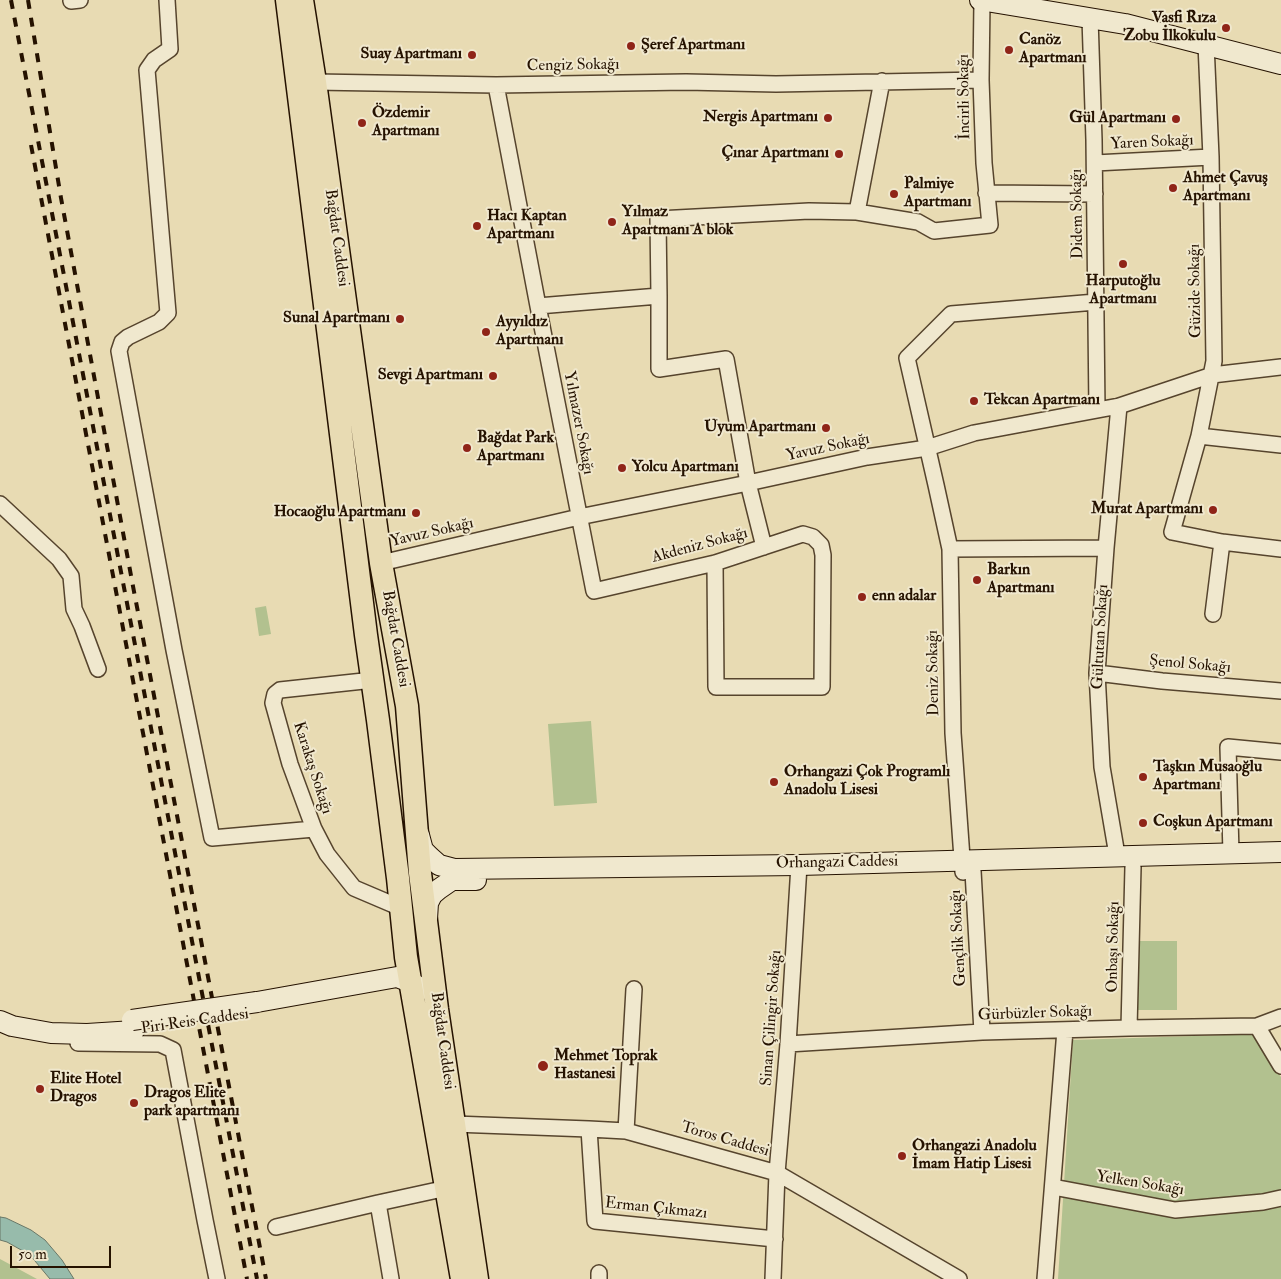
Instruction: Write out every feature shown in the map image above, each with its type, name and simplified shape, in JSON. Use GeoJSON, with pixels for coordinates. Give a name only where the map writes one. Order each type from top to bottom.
{"type":"FeatureCollection","features":[{"type":"Feature","properties":{"kind":"main road","name":"Bağdat Caddesi"},"geometry":{"type":"LineString","coordinates":[[287,0],[394,847],[401,908],[403,982],[447,1188],[462,1279]]}},
{"type":"Feature","properties":{"kind":"main road","name":"Bağdat Caddesi"},"geometry":{"type":"LineString","coordinates":[[302,0],[381,563],[407,706],[420,873],[437,1009],[478,1279]]}},
{"type":"Feature","properties":{"kind":"main road"},"geometry":{"type":"LineString","coordinates":[[981,0],[1126,24],[1281,64]]}},
{"type":"Feature","properties":{"kind":"main road"},"geometry":{"type":"LineString","coordinates":[[366,635],[373,648],[379,653],[387,653],[393,648],[395,640]]}},
{"type":"Feature","properties":{"kind":"main road"},"geometry":{"type":"LineString","coordinates":[[376,704],[383,694],[391,690],[400,693],[407,706]]}},
{"type":"Feature","properties":{"kind":"main road","name":"Orhangazi Caddesi"},"geometry":{"type":"LineString","coordinates":[[417,828],[423,850],[439,865],[454,869],[799,870],[966,868],[1123,863],[1281,864]]}},
{"type":"Feature","properties":{"kind":"main road"},"geometry":{"type":"LineString","coordinates":[[394,847],[405,866],[410,870],[420,873]]}},
{"type":"Feature","properties":{"kind":"main road","name":"Orhangazi Caddesi"},"geometry":{"type":"LineString","coordinates":[[1123,863],[1231,853],[1281,852]]}},
{"type":"Feature","properties":{"kind":"main road","name":"Orhangazi Caddesi"},"geometry":{"type":"LineString","coordinates":[[420,873],[452,880],[799,870]]}},
{"type":"Feature","properties":{"kind":"main road"},"geometry":{"type":"LineString","coordinates":[[426,921],[428,903],[432,896],[452,880]]}},
{"type":"Feature","properties":{"kind":"main road"},"geometry":{"type":"LineString","coordinates":[[403,982],[424,970],[431,954]]}},
{"type":"Feature","properties":{"kind":"main road"},"geometry":{"type":"LineString","coordinates":[[403,982],[425,990],[437,1009]]}},
{"type":"Feature","properties":{"kind":"main road","name":"Piri Reis Caddesi"},"geometry":{"type":"LineString","coordinates":[[0,1022],[51,1033],[87,1034],[403,982]]}},
{"type":"Feature","properties":{"kind":"main road","name":"Piri Reis Caddesi"},"geometry":{"type":"LineString","coordinates":[[0,1010],[15,1016],[48,1022],[133,1025]]}},
{"type":"Feature","properties":{"kind":"street"},"geometry":{"type":"LineString","coordinates":[[167,0],[170,49],[154,60],[147,70],[168,313],[159,322],[128,337],[122,342],[119,350],[125,385],[174,650],[212,838],[314,829]]}},
{"type":"Feature","properties":{"kind":"street","name":"İncirli Sokağı"},"geometry":{"type":"LineString","coordinates":[[857,212],[918,222],[934,231],[990,225],[984,162],[981,0]]}},
{"type":"Feature","properties":{"kind":"street","name":"Didem Sokağı"},"geometry":{"type":"LineString","coordinates":[[1090,18],[1095,163],[1097,410]]}},
{"type":"Feature","properties":{"kind":"street","name":"Güzide Sokağı"},"geometry":{"type":"LineString","coordinates":[[1206,44],[1212,157],[1214,361],[1199,436],[1172,532],[1222,542]]}},
{"type":"Feature","properties":{"kind":"street","name":"Cengiz Sokağı"},"geometry":{"type":"LineString","coordinates":[[315,82],[496,85],[686,82],[776,84],[981,80]]}},
{"type":"Feature","properties":{"kind":"street"},"geometry":{"type":"LineString","coordinates":[[764,547],[748,483],[726,359],[659,369],[658,219],[809,211],[857,212],[882,81]]}},
{"type":"Feature","properties":{"kind":"street","name":"Yılmazer Sokağı"},"geometry":{"type":"LineString","coordinates":[[496,85],[594,591]]}},
{"type":"Feature","properties":{"kind":"street","name":"Yaren Sokağı"},"geometry":{"type":"LineString","coordinates":[[1095,163],[1212,157]]}},
{"type":"Feature","properties":{"kind":"street"},"geometry":{"type":"LineString","coordinates":[[986,193],[1095,194]]}},
{"type":"Feature","properties":{"kind":"street"},"geometry":{"type":"LineString","coordinates":[[538,306],[658,296]]}},
{"type":"Feature","properties":{"kind":"street","name":"Deniz Sokağı"},"geometry":{"type":"LineString","coordinates":[[966,868],[953,733],[950,549],[907,358],[951,314],[1096,302]]}},
{"type":"Feature","properties":{"kind":"street","name":"Yavuz Sokağı"},"geometry":{"type":"LineString","coordinates":[[381,563],[579,517],[748,483],[867,456],[927,448],[974,433],[1119,406],[1212,375],[1281,367]]}},
{"type":"Feature","properties":{"kind":"street","name":"Gültutan Sokağı"},"geometry":{"type":"LineString","coordinates":[[1119,406],[1097,673],[1102,767],[1123,863]]}},
{"type":"Feature","properties":{"kind":"street"},"geometry":{"type":"LineString","coordinates":[[1199,436],[1281,445]]}},
{"type":"Feature","properties":{"kind":"street"},"geometry":{"type":"LineString","coordinates":[[0,504],[59,559],[71,576],[74,609],[98,668]]}},
{"type":"Feature","properties":{"kind":"street","name":"Akdeniz Sokağı"},"geometry":{"type":"LineString","coordinates":[[594,591],[715,563],[802,534],[813,537],[821,545],[823,555],[822,687],[716,686],[715,563]]}},
{"type":"Feature","properties":{"kind":"street"},"geometry":{"type":"LineString","coordinates":[[1214,614],[1222,542],[1281,549]]}},
{"type":"Feature","properties":{"kind":"street"},"geometry":{"type":"LineString","coordinates":[[950,549],[1106,548]]}},
{"type":"Feature","properties":{"kind":"street","name":"Şenol Sokağı"},"geometry":{"type":"LineString","coordinates":[[1097,673],[1162,681],[1281,691]]}},
{"type":"Feature","properties":{"kind":"street","name":"Karakaş Sokağı"},"geometry":{"type":"LineString","coordinates":[[373,680],[280,690],[275,694],[273,703],[290,764],[314,829],[327,854],[354,888],[401,908]]}},
{"type":"Feature","properties":{"kind":"street"},"geometry":{"type":"LineString","coordinates":[[1231,853],[1228,748],[1281,752]]}},
{"type":"Feature","properties":{"kind":"street","name":"Onbaşı Sokağı"},"geometry":{"type":"LineString","coordinates":[[1123,863],[1129,1028]]}},
{"type":"Feature","properties":{"kind":"street","name":"Gençlik Sokağı"},"geometry":{"type":"LineString","coordinates":[[966,868],[982,1032]]}},
{"type":"Feature","properties":{"kind":"street","name":"Sinan Çilingir Sokağı"},"geometry":{"type":"LineString","coordinates":[[773,1279],[777,1173],[788,1044],[799,870]]}},
{"type":"Feature","properties":{"kind":"street"},"geometry":{"type":"LineString","coordinates":[[626,1132],[634,989]]}},
{"type":"Feature","properties":{"kind":"street","name":"Gürbüzler Sokağı"},"geometry":{"type":"LineString","coordinates":[[788,1044],[982,1032],[1257,1026],[1281,1017]]}},
{"type":"Feature","properties":{"kind":"street"},"geometry":{"type":"LineString","coordinates":[[1257,1026],[1281,1066]]}},
{"type":"Feature","properties":{"kind":"street"},"geometry":{"type":"LineString","coordinates":[[1045,1279],[1065,1030]]}},
{"type":"Feature","properties":{"kind":"street"},"geometry":{"type":"LineString","coordinates":[[51,1033],[80,1043],[160,1044],[173,1050],[217,1279]]}},
{"type":"Feature","properties":{"kind":"street","name":"Toros Caddesi"},"geometry":{"type":"LineString","coordinates":[[454,1124],[626,1132],[777,1173],[959,1279]]}},
{"type":"Feature","properties":{"kind":"street","name":"Erman Çıkmazı"},"geometry":{"type":"LineString","coordinates":[[589,1129],[595,1221],[775,1238]]}},
{"type":"Feature","properties":{"kind":"street","name":"Yelken Sokağı"},"geometry":{"type":"LineString","coordinates":[[1053,1187],[1175,1210],[1263,1202],[1281,1198]]}},
{"type":"Feature","properties":{"kind":"street"},"geometry":{"type":"LineString","coordinates":[[276,1227],[447,1188]]}},
{"type":"Feature","properties":{"kind":"street"},"geometry":{"type":"LineString","coordinates":[[378,1203],[391,1279]]}},
{"type":"Feature","properties":{"kind":"green space"},"geometry":{"type":"Polygon","coordinates":[[[266,606],[271,634],[259,636],[255,608],[266,606]]]}},
{"type":"Feature","properties":{"kind":"green space"},"geometry":{"type":"Polygon","coordinates":[[[591,721],[597,803],[554,806],[548,724],[591,721]]]}},
{"type":"Feature","properties":{"kind":"green space"},"geometry":{"type":"Polygon","coordinates":[[[1136,941],[1177,941],[1177,1010],[1136,1010],[1136,941]]]}},
{"type":"Feature","properties":{"kind":"green space"},"geometry":{"type":"Polygon","coordinates":[[[1254,1034],[1281,1077],[1281,1279],[1058,1279],[1073,1040],[1254,1034]]]}},
{"type":"Feature","properties":{"kind":"green space"},"geometry":{"type":"Polygon","coordinates":[[[0,1259],[37,1279],[0,1279],[0,1259]]]}},
{"type":"Feature","properties":{"kind":"shaded area"},"geometry":{"type":"Polygon","coordinates":[[[0,1217],[31,1230],[45,1240],[62,1260],[74,1279],[50,1279],[30,1255],[0,1240],[0,1217]]]}},
{"type":"Feature","properties":{"kind":"railway"},"geometry":{"type":"LineString","coordinates":[[11,0],[257,1279]]}},
{"type":"Feature","properties":{"kind":"railway"},"geometry":{"type":"LineString","coordinates":[[28,0],[61,198],[132,581],[266,1279]]}},
{"type":"Feature","properties":{"kind":"railway"},"geometry":{"type":"LineString","coordinates":[[31,145],[247,1279]]}},
{"type":"Feature","properties":{"kind":"place","name":"Vasfi Rıza Zobu İlkokulu"},"geometry":{"type":"Point","coordinates":[1226,28]}},
{"type":"Feature","properties":{"kind":"place","name":"Şeref Apartmanı"},"geometry":{"type":"Point","coordinates":[631,46]}},
{"type":"Feature","properties":{"kind":"place","name":"Canöz Apartmanı"},"geometry":{"type":"Point","coordinates":[1009,50]}},
{"type":"Feature","properties":{"kind":"place","name":"Suay Apartmanı"},"geometry":{"type":"Point","coordinates":[472,55]}},
{"type":"Feature","properties":{"kind":"place","name":"Nergis Apartmanı"},"geometry":{"type":"Point","coordinates":[828,118]}},
{"type":"Feature","properties":{"kind":"place","name":"Gül Apartmanı"},"geometry":{"type":"Point","coordinates":[1176,119]}},
{"type":"Feature","properties":{"kind":"place","name":"Özdemir Apartmanı"},"geometry":{"type":"Point","coordinates":[362,123]}},
{"type":"Feature","properties":{"kind":"place","name":"Çınar Apartmanı"},"geometry":{"type":"Point","coordinates":[839,154]}},
{"type":"Feature","properties":{"kind":"place","name":"Ahmet Çavuş Apartmanı"},"geometry":{"type":"Point","coordinates":[1173,188]}},
{"type":"Feature","properties":{"kind":"place","name":"Palmiye Apartmanı"},"geometry":{"type":"Point","coordinates":[894,194]}},
{"type":"Feature","properties":{"kind":"place","name":"Yılmaz Apartmanı A blok"},"geometry":{"type":"Point","coordinates":[612,222]}},
{"type":"Feature","properties":{"kind":"place","name":"Hacı Kaptan Apartmanı"},"geometry":{"type":"Point","coordinates":[477,226]}},
{"type":"Feature","properties":{"kind":"place","name":"Harputoğlu Apartmanı"},"geometry":{"type":"Point","coordinates":[1123,264]}},
{"type":"Feature","properties":{"kind":"place","name":"Sunal Apartmanı"},"geometry":{"type":"Point","coordinates":[400,319]}},
{"type":"Feature","properties":{"kind":"place","name":"Ayyıldız Apartmanı"},"geometry":{"type":"Point","coordinates":[486,332]}},
{"type":"Feature","properties":{"kind":"place","name":"Sevgi Apartmanı"},"geometry":{"type":"Point","coordinates":[493,376]}},
{"type":"Feature","properties":{"kind":"place","name":"Tekcan Apartmanı"},"geometry":{"type":"Point","coordinates":[974,401]}},
{"type":"Feature","properties":{"kind":"place","name":"Uyum Apartmanı"},"geometry":{"type":"Point","coordinates":[826,428]}},
{"type":"Feature","properties":{"kind":"place","name":"Bağdat Park Apartmanı"},"geometry":{"type":"Point","coordinates":[467,448]}},
{"type":"Feature","properties":{"kind":"place","name":"Yolcu Apartmanı"},"geometry":{"type":"Point","coordinates":[622,468]}},
{"type":"Feature","properties":{"kind":"place","name":"Murat Apartmanı"},"geometry":{"type":"Point","coordinates":[1213,510]}},
{"type":"Feature","properties":{"kind":"place","name":"Hocaoğlu Apartmanı"},"geometry":{"type":"Point","coordinates":[416,513]}},
{"type":"Feature","properties":{"kind":"place","name":"Barkın Apartmanı"},"geometry":{"type":"Point","coordinates":[977,580]}},
{"type":"Feature","properties":{"kind":"place","name":"enn adalar"},"geometry":{"type":"Point","coordinates":[862,597]}},
{"type":"Feature","properties":{"kind":"place","name":"Taşkın Musaoğlu Apartmanı"},"geometry":{"type":"Point","coordinates":[1143,777]}},
{"type":"Feature","properties":{"kind":"place","name":"Orhangazi Çok Programlı Anadolu Lisesi"},"geometry":{"type":"Point","coordinates":[774,782]}},
{"type":"Feature","properties":{"kind":"place","name":"Coşkun Apartmanı"},"geometry":{"type":"Point","coordinates":[1143,823]}},
{"type":"Feature","properties":{"kind":"place","name":"Mehmet Toprak Hastanesi"},"geometry":{"type":"Point","coordinates":[543,1066]}},
{"type":"Feature","properties":{"kind":"place","name":"Elite Hotel Dragos"},"geometry":{"type":"Point","coordinates":[40,1089]}},
{"type":"Feature","properties":{"kind":"place","name":"Dragos Elite park apartmanı"},"geometry":{"type":"Point","coordinates":[134,1103]}},
{"type":"Feature","properties":{"kind":"place","name":"Orhangazi Anadolu İmam Hatip Lisesi"},"geometry":{"type":"Point","coordinates":[902,1156]}}]}
